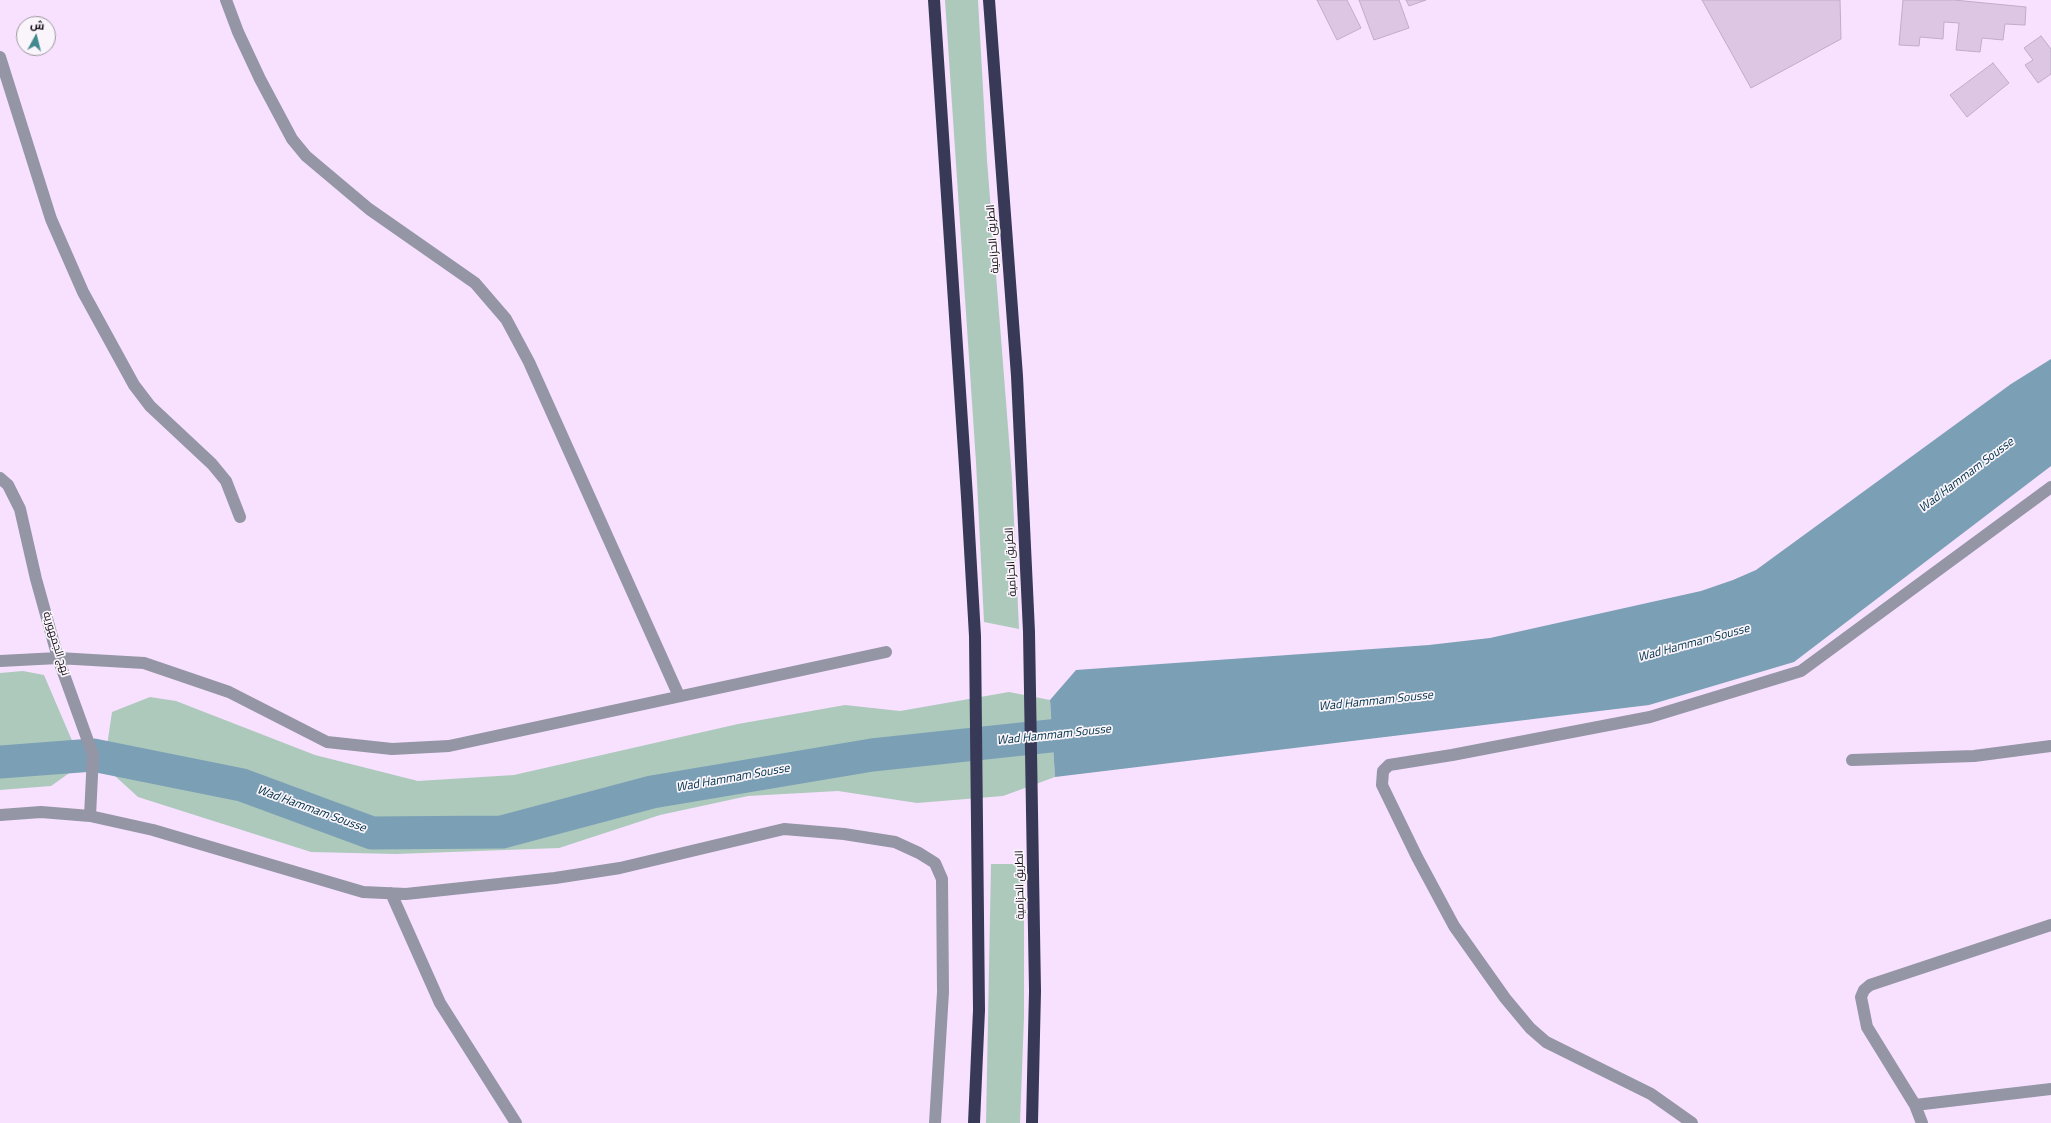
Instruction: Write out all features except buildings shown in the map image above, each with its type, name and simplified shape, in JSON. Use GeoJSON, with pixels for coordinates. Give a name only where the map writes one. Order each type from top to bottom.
{"type":"FeatureCollection","features":[{"type":"Feature","properties":{"kind":"highway"},"geometry":{"type":"LineString","coordinates":[[934,0],[975,636],[979,1010],[974,1123]]}},
{"type":"Feature","properties":{"kind":"highway","name":"الطريق الحزامية"},"geometry":{"type":"LineString","coordinates":[[989,0],[1017,376],[1029,632],[1036,991],[1032,1123]]}},
{"type":"Feature","properties":{"kind":"street"},"geometry":{"type":"LineString","coordinates":[[226,0],[238,32],[260,80],[292,139],[306,156],[369,208],[475,283],[506,319],[529,362],[679,696]]}},
{"type":"Feature","properties":{"kind":"street"},"geometry":{"type":"LineString","coordinates":[[0,57],[51,219],[83,292],[134,384],[150,406],[222,475],[234,496],[240,517]]}},
{"type":"Feature","properties":{"kind":"street","name":"نهج الجمهورية"},"geometry":{"type":"LineString","coordinates":[[0,478],[8,485],[20,509],[36,579],[58,658],[93,755],[90,816]]}},
{"type":"Feature","properties":{"kind":"street"},"geometry":{"type":"LineString","coordinates":[[1692,1123],[1651,1094],[1546,1042],[1530,1028],[1505,998],[1454,926],[1417,857],[1382,785],[1383,771],[1389,765],[1467,753],[1650,717],[1801,671],[2051,487]]}},
{"type":"Feature","properties":{"kind":"street"},"geometry":{"type":"LineString","coordinates":[[0,661],[58,658],[144,663],[229,692],[327,742],[392,750],[449,746],[886,652]]}},
{"type":"Feature","properties":{"kind":"street"},"geometry":{"type":"LineString","coordinates":[[1852,760],[1974,756],[2051,746]]}},
{"type":"Feature","properties":{"kind":"street"},"geometry":{"type":"LineString","coordinates":[[0,815],[41,812],[90,816],[153,830],[363,892],[406,894],[540,880],[620,868],[784,828],[844,834],[895,842],[919,852],[935,863],[942,879],[943,992],[935,1123]]}},
{"type":"Feature","properties":{"kind":"street"},"geometry":{"type":"LineString","coordinates":[[391,893],[440,1003],[516,1123]]}},
{"type":"Feature","properties":{"kind":"street"},"geometry":{"type":"LineString","coordinates":[[1922,1123],[1915,1105],[1867,1027],[1861,997],[1864,990],[1870,985],[2051,925]]}},
{"type":"Feature","properties":{"kind":"street"},"geometry":{"type":"LineString","coordinates":[[1915,1105],[2051,1089]]}},
{"type":"Feature","properties":{"kind":"green space"},"geometry":{"type":"Polygon","coordinates":[[[945,0],[978,0],[987,160],[1012,478],[1019,629],[984,622],[976,462],[945,0]]]}},
{"type":"Feature","properties":{"kind":"green space"},"geometry":{"type":"Polygon","coordinates":[[[23,671],[44,675],[82,764],[51,786],[0,790],[0,673],[23,671]]]}},
{"type":"Feature","properties":{"kind":"green space"},"geometry":{"type":"Polygon","coordinates":[[[1009,692],[1050,700],[1055,777],[1003,796],[917,803],[838,791],[748,796],[660,815],[559,848],[396,854],[311,852],[138,797],[104,766],[112,712],[150,697],[176,701],[315,755],[418,781],[514,775],[738,724],[845,705],[900,711],[1009,692]]]}},
{"type":"Feature","properties":{"kind":"green space"},"geometry":{"type":"Polygon","coordinates":[[[991,864],[1024,864],[1024,1017],[1020,1123],[986,1123],[991,864]]]}},
{"type":"Feature","properties":{"kind":"water"},"geometry":{"type":"Polygon","coordinates":[[[2051,359],[2051,466],[1794,662],[1649,705],[1055,777],[1050,700],[1076,670],[1429,645],[1490,638],[1701,591],[1756,570],[2011,384],[2051,359]]]}},
{"type":"Feature","properties":{"kind":"waterway","name":"Wad Hammam Sousse"},"geometry":{"type":"LineString","coordinates":[[0,762],[93,755],[242,785],[372,833],[502,832],[652,792],[872,755],[1097,731]]}}]}
